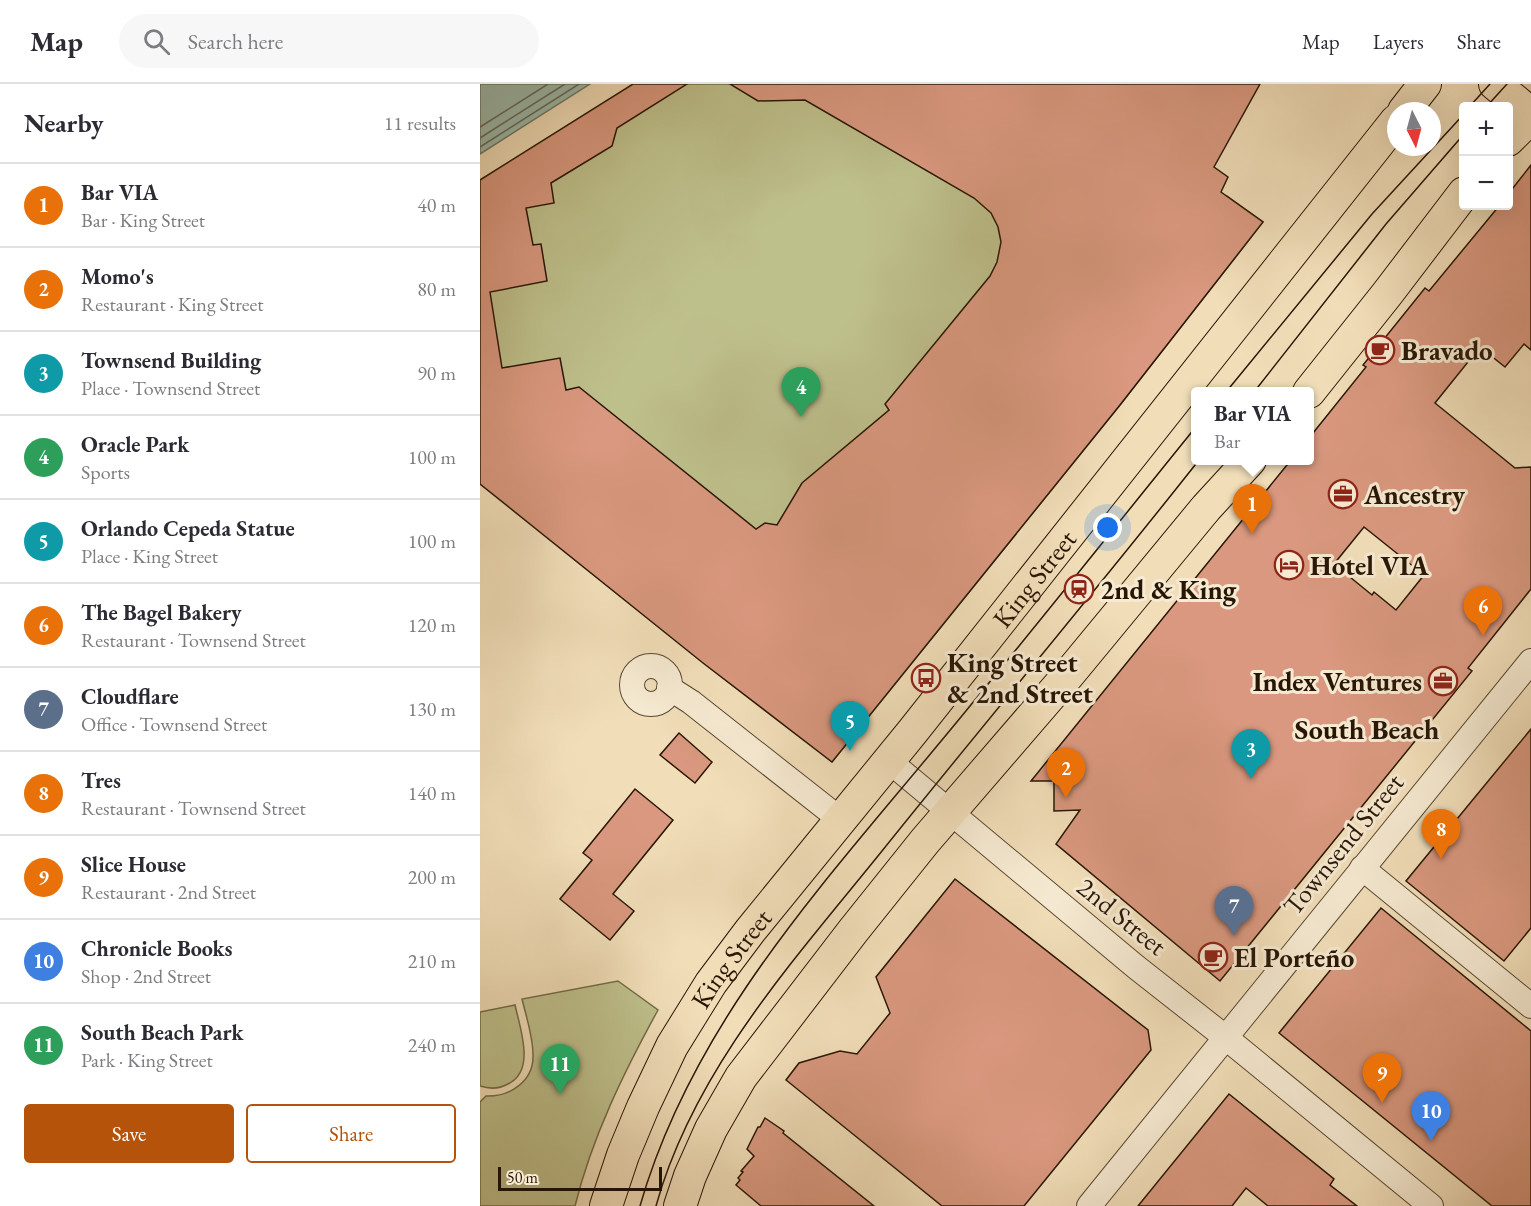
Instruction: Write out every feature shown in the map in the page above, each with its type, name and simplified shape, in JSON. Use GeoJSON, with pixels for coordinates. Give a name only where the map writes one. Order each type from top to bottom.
{"type":"FeatureCollection","features":[{"type":"Feature","properties":{"kind":"main road"},"geometry":{"type":"LineString","coordinates":[[1411,102],[1425,84]]}},
{"type":"Feature","properties":{"kind":"main road"},"geometry":{"type":"LineString","coordinates":[[1495,84],[1531,115],[1513,135]]}},
{"type":"Feature","properties":{"kind":"main road","name":"King Street"},"geometry":{"type":"LineString","coordinates":[[606,1206],[623,1155],[643,1107],[688,1019],[750,930],[889,761],[1387,132]]}},
{"type":"Feature","properties":{"kind":"main road"},"geometry":{"type":"LineString","coordinates":[[1313,387],[1459,200]]}},
{"type":"Feature","properties":{"kind":"main road"},"geometry":{"type":"LineString","coordinates":[[680,1206],[690,1176],[711,1129],[741,1077],[853,931],[950,812],[1069,674],[1206,508],[1245,465]]}},
{"type":"Feature","properties":{"kind":"street","name":"Townsend Street"},"geometry":{"type":"LineString","coordinates":[[1089,1206],[1531,661]]}},
{"type":"Feature","properties":{"kind":"street"},"geometry":{"type":"LineString","coordinates":[[669,688],[841,820]]}},
{"type":"Feature","properties":{"kind":"street","name":"2nd Street"},"geometry":{"type":"LineString","coordinates":[[889,761],[1136,967],[1225,1036],[1431,1206]]}},
{"type":"Feature","properties":{"kind":"street"},"geometry":{"type":"LineString","coordinates":[[1362,868],[1531,1006]]}},
{"type":"Feature","properties":{"kind":"green space"},"geometry":{"type":"Polygon","coordinates":[[[677,84],[1092,84],[1205,227],[1227,196],[1263,222],[1120,405],[832,762],[800,736],[495,429],[480,214],[677,84]]]}},
{"type":"Feature","properties":{"kind":"green space"},"geometry":{"type":"Polygon","coordinates":[[[618,981],[658,1010],[610,1105],[590,1155],[575,1206],[480,1206],[480,1102],[486,1096],[504,1094],[519,1086],[525,1080],[532,1064],[532,1041],[522,999],[618,981]]]}},
{"type":"Feature","properties":{"kind":"green space"},"geometry":{"type":"Polygon","coordinates":[[[515,1005],[524,1048],[522,1069],[517,1078],[505,1086],[487,1088],[480,1086],[480,1012],[515,1005]]]}},
{"type":"Feature","properties":{"kind":"water"},"geometry":{"type":"Polygon","coordinates":[[[480,84],[590,84],[480,154],[480,84]]]}},
{"type":"Feature","properties":{"kind":"building"},"geometry":{"type":"Polygon","coordinates":[[[633,84],[687,84],[617,128],[612,146],[551,183],[554,203],[526,208],[533,245],[541,244],[547,281],[490,292],[502,368],[560,358],[566,390],[579,387],[756,529],[765,523],[777,525],[802,483],[889,410],[885,404],[990,276],[997,262],[1001,242],[998,227],[991,213],[974,198],[805,100],[758,101],[730,84],[1260,84],[1214,167],[1228,177],[1221,192],[1263,222],[1120,405],[832,762],[703,663],[480,484],[480,180],[633,84]]]}},
{"type":"Feature","properties":{"kind":"building"},"geometry":{"type":"Polygon","coordinates":[[[1531,165],[1531,350],[1524,344],[1505,367],[1480,347],[1435,403],[1515,468],[1531,467],[1531,589],[1468,668],[1472,671],[1220,981],[1056,844],[1080,810],[1054,811],[1054,781],[1031,781],[1287,465],[1314,465],[1314,432],[1366,367],[1363,365],[1425,288],[1429,291],[1496,210],[1513,210],[1513,188],[1531,165]],[[1364,527],[1334,564],[1372,595],[1374,592],[1396,610],[1424,575],[1364,527]]]}},
{"type":"Feature","properties":{"kind":"building"},"geometry":{"type":"Polygon","coordinates":[[[1531,729],[1531,928],[1504,961],[1406,881],[1531,729]]]}},
{"type":"Feature","properties":{"kind":"building"},"geometry":{"type":"Polygon","coordinates":[[[679,733],[712,762],[695,783],[660,755],[679,733]]]}},
{"type":"Feature","properties":{"kind":"building"},"geometry":{"type":"Polygon","coordinates":[[[635,789],[673,820],[613,894],[634,911],[610,940],[560,899],[592,860],[583,853],[635,789]]]}},
{"type":"Feature","properties":{"kind":"building"},"geometry":{"type":"Polygon","coordinates":[[[955,879],[1148,1030],[1151,1050],[1024,1206],[942,1206],[786,1080],[799,1063],[840,1051],[857,1054],[890,1013],[876,977],[955,879]]]}},
{"type":"Feature","properties":{"kind":"building"},"geometry":{"type":"Polygon","coordinates":[[[1381,908],[1531,1031],[1531,1206],[1492,1206],[1279,1033],[1381,908]]]}},
{"type":"Feature","properties":{"kind":"building"},"geometry":{"type":"Polygon","coordinates":[[[1229,1094],[1334,1179],[1330,1185],[1357,1206],[1268,1206],[1246,1188],[1232,1206],[1138,1206],[1229,1094]]]}},
{"type":"Feature","properties":{"kind":"building"},"geometry":{"type":"Polygon","coordinates":[[[765,1118],[784,1131],[783,1133],[874,1206],[761,1206],[736,1185],[743,1172],[741,1171],[754,1156],[747,1149],[765,1118]]]}},
{"type":"Feature","properties":{"kind":"tram line"},"geometry":{"type":"LineString","coordinates":[[1474,102],[1490,84]]}},
{"type":"Feature","properties":{"kind":"tram line"},"geometry":{"type":"LineString","coordinates":[[1491,102],[1507,84]]}},
{"type":"Feature","properties":{"kind":"tram line"},"geometry":{"type":"LineString","coordinates":[[1230,387],[1372,214],[1459,119]]}},
{"type":"Feature","properties":{"kind":"tram line"},"geometry":{"type":"LineString","coordinates":[[1258,387],[1386,224],[1459,140]]}},
{"type":"Feature","properties":{"kind":"tram line"},"geometry":{"type":"LineString","coordinates":[[640,1206],[662,1142],[690,1081],[723,1023],[760,968],[841,861],[995,676],[1191,433]]}},
{"type":"Feature","properties":{"kind":"tram line"},"geometry":{"type":"LineString","coordinates":[[656,1206],[673,1156],[695,1108],[721,1062],[782,975],[1195,465]]}},
{"type":"Feature","properties":{"kind":"place","name":"Bravado"},"geometry":{"type":"Point","coordinates":[1380,350]}},
{"type":"Feature","properties":{"kind":"place","name":"Oracle Park"},"geometry":{"type":"Point","coordinates":[801,417]}},
{"type":"Feature","properties":{"kind":"place","name":"Ancestry"},"geometry":{"type":"Point","coordinates":[1343,494]}},
{"type":"Feature","properties":{"kind":"place","name":"Bar VIA"},"geometry":{"type":"Point","coordinates":[1252,534]}},
{"type":"Feature","properties":{"kind":"place","name":"Hotel VIA"},"geometry":{"type":"Point","coordinates":[1289,565]}},
{"type":"Feature","properties":{"kind":"place","name":"2nd & King"},"geometry":{"type":"Point","coordinates":[1079,589]}},
{"type":"Feature","properties":{"kind":"place","name":"The Bagel Bakery"},"geometry":{"type":"Point","coordinates":[1483,636]}},
{"type":"Feature","properties":{"kind":"place","name":"King Street & 2nd Street"},"geometry":{"type":"Point","coordinates":[926,678]}},
{"type":"Feature","properties":{"kind":"place","name":"Index Ventures"},"geometry":{"type":"Point","coordinates":[1443,681]}},
{"type":"Feature","properties":{"kind":"place","name":"Orlando Cepeda Statue"},"geometry":{"type":"Point","coordinates":[850,751]}},
{"type":"Feature","properties":{"kind":"place","name":"Townsend Building"},"geometry":{"type":"Point","coordinates":[1251,779]}},
{"type":"Feature","properties":{"kind":"place","name":"Momo's"},"geometry":{"type":"Point","coordinates":[1066,798]}},
{"type":"Feature","properties":{"kind":"place","name":"Tres"},"geometry":{"type":"Point","coordinates":[1441,859]}},
{"type":"Feature","properties":{"kind":"place","name":"Cloudflare"},"geometry":{"type":"Point","coordinates":[1234,936]}},
{"type":"Feature","properties":{"kind":"place","name":"El Porteño"},"geometry":{"type":"Point","coordinates":[1213,957]}},
{"type":"Feature","properties":{"kind":"place","name":"South Beach Park"},"geometry":{"type":"Point","coordinates":[560,1094]}},
{"type":"Feature","properties":{"kind":"place","name":"Slice House"},"geometry":{"type":"Point","coordinates":[1382,1103]}},
{"type":"Feature","properties":{"kind":"place","name":"Chronicle Books"},"geometry":{"type":"Point","coordinates":[1431,1141]}},
{"type":"Feature","properties":{"kind":"district","name":"South Beach"},"geometry":{"type":"Point","coordinates":[1367,729]}}]}
